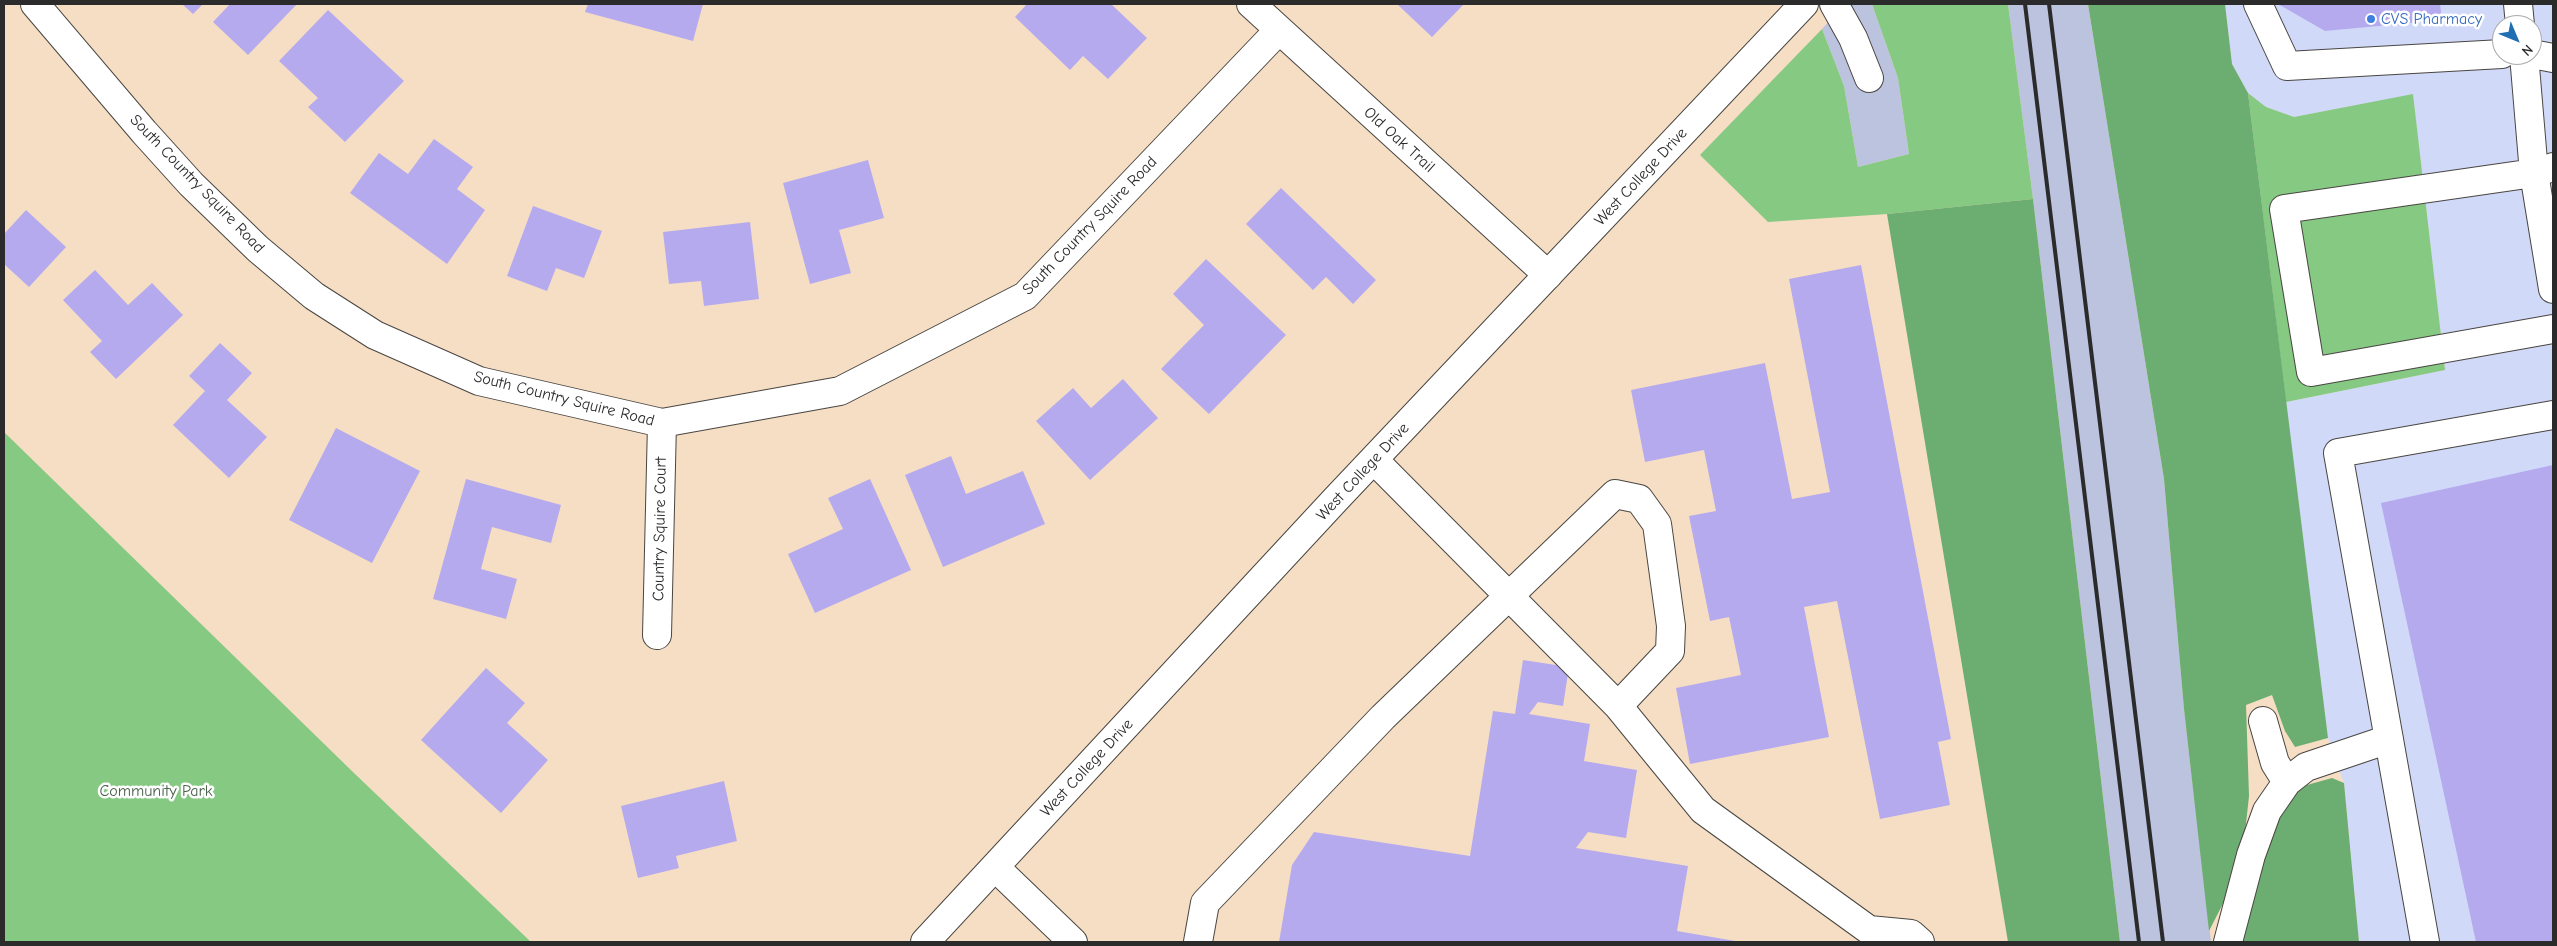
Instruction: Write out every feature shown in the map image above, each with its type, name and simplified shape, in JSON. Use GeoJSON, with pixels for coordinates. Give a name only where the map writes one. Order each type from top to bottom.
{"type":"FeatureCollection","features":[{"type":"Feature","properties":{"kind":"street","name":"South Country Squire Road"},"geometry":{"type":"LineString","coordinates":[[35,4],[191,184],[258,249],[314,296],[375,336],[480,381],[662,423],[840,391],[1025,296],[1279,30]]}},
{"type":"Feature","properties":{"kind":"street","name":"Old Oak Trail"},"geometry":{"type":"LineString","coordinates":[[1251,4],[1548,275]]}},
{"type":"Feature","properties":{"kind":"street","name":"West College Drive"},"geometry":{"type":"LineString","coordinates":[[925,942],[996,868],[1374,460],[1804,4]]}},
{"type":"Feature","properties":{"kind":"street"},"geometry":{"type":"LineString","coordinates":[[1834,4],[1853,38],[1869,78]]}},
{"type":"Feature","properties":{"kind":"street"},"geometry":{"type":"LineString","coordinates":[[2258,4],[2287,66],[2492,55]]}},
{"type":"Feature","properties":{"kind":"street"},"geometry":{"type":"LineString","coordinates":[[2526,65],[2544,170],[2553,289]]}},
{"type":"Feature","properties":{"kind":"street"},"geometry":{"type":"LineString","coordinates":[[2544,170],[2284,209],[2311,372],[2553,329]]}},
{"type":"Feature","properties":{"kind":"street"},"geometry":{"type":"LineString","coordinates":[[2425,942],[2338,453],[2553,415]]}},
{"type":"Feature","properties":{"kind":"street","name":"Country Squire Court"},"geometry":{"type":"LineString","coordinates":[[657,635],[662,423]]}},
{"type":"Feature","properties":{"kind":"street"},"geometry":{"type":"LineString","coordinates":[[1374,460],[1618,706],[1704,810],[1869,930],[1914,939]]}},
{"type":"Feature","properties":{"kind":"street"},"geometry":{"type":"LineString","coordinates":[[1198,942],[1205,903],[1383,718],[1615,494],[1639,499],[1657,524],[1671,626],[1670,651],[1618,706]]}},
{"type":"Feature","properties":{"kind":"street"},"geometry":{"type":"LineString","coordinates":[[2264,721],[2275,764],[2287,782]]}},
{"type":"Feature","properties":{"kind":"street"},"geometry":{"type":"LineString","coordinates":[[2228,942],[2251,855],[2267,811],[2287,782],[2306,767],[2389,739]]}},
{"type":"Feature","properties":{"kind":"street"},"geometry":{"type":"LineString","coordinates":[[996,868],[1074,942]]}},
{"type":"Feature","properties":{"kind":"shaded area"},"geometry":{"type":"Polygon","coordinates":[[[1845,4],[1872,4],[1898,78],[1909,154],[1858,167],[1844,86],[1822,29],[1845,4]]]}},
{"type":"Feature","properties":{"kind":"shaded area"},"geometry":{"type":"Polygon","coordinates":[[[2008,4],[2088,4],[2164,479],[2184,709],[2211,942],[2120,942],[2033,199],[2008,4]]]}},
{"type":"Feature","properties":{"kind":"shaded area"},"geometry":{"type":"Polygon","coordinates":[[[2225,4],[2553,4],[2553,942],[2359,942],[2344,783],[2328,738],[2286,402],[2445,370],[2413,95],[2294,117],[2266,107],[2248,93],[2232,64],[2225,4]]]}},
{"type":"Feature","properties":{"kind":"green space"},"geometry":{"type":"Polygon","coordinates":[[[1872,4],[2008,4],[2033,199],[1887,214],[1768,222],[1700,155],[1822,29],[1844,86],[1858,167],[1909,154],[1898,78],[1872,4]]]}},
{"type":"Feature","properties":{"kind":"green space"},"geometry":{"type":"Polygon","coordinates":[[[2088,4],[2225,4],[2232,64],[2248,93],[2328,738],[2295,747],[2285,731],[2272,695],[2246,705],[2249,796],[2244,842],[2236,878],[2209,931],[2184,709],[2164,479],[2088,4]]]}},
{"type":"Feature","properties":{"kind":"green space"},"geometry":{"type":"Polygon","coordinates":[[[2248,93],[2266,107],[2294,117],[2413,94],[2445,370],[2286,402],[2248,93]]]}},
{"type":"Feature","properties":{"kind":"green space"},"geometry":{"type":"Polygon","coordinates":[[[2033,199],[2120,942],[2008,942],[1887,214],[2033,199]]]}},
{"type":"Feature","properties":{"kind":"green space","name":"Community Park"},"geometry":{"type":"Polygon","coordinates":[[[4,432],[355,774],[531,942],[4,942],[4,432]]]}},
{"type":"Feature","properties":{"kind":"green space"},"geometry":{"type":"Polygon","coordinates":[[[2332,778],[2344,783],[2359,942],[2239,942],[2244,912],[2282,804],[2307,785],[2332,778]]]}},
{"type":"Feature","properties":{"kind":"building"},"geometry":{"type":"Polygon","coordinates":[[[182,4],[203,4],[193,14],[182,4]]]}},
{"type":"Feature","properties":{"kind":"building"},"geometry":{"type":"Polygon","coordinates":[[[230,4],[297,4],[248,55],[213,22],[230,4]]]}},
{"type":"Feature","properties":{"kind":"building"},"geometry":{"type":"Polygon","coordinates":[[[588,4],[703,4],[693,41],[585,12],[588,4]]]}},
{"type":"Feature","properties":{"kind":"building"},"geometry":{"type":"Polygon","coordinates":[[[1027,4],[1111,4],[1147,38],[1108,79],[1083,56],[1070,70],[1015,17],[1027,4]]]}},
{"type":"Feature","properties":{"kind":"building"},"geometry":{"type":"Polygon","coordinates":[[[1397,4],[1464,4],[1432,37],[1397,4]]]}},
{"type":"Feature","properties":{"kind":"building","name":"CVS Pharmacy"},"geometry":{"type":"Polygon","coordinates":[[[2278,4],[2440,4],[2442,20],[2325,31],[2278,4]]]}},
{"type":"Feature","properties":{"kind":"building"},"geometry":{"type":"Polygon","coordinates":[[[328,10],[404,81],[345,142],[308,107],[318,98],[279,61],[328,10]]]}},
{"type":"Feature","properties":{"kind":"building"},"geometry":{"type":"Polygon","coordinates":[[[434,139],[473,167],[457,189],[485,210],[447,264],[350,193],[379,153],[408,174],[434,139]]]}},
{"type":"Feature","properties":{"kind":"building"},"geometry":{"type":"Polygon","coordinates":[[[868,160],[884,218],[839,230],[851,273],[810,284],[783,183],[868,160]]]}},
{"type":"Feature","properties":{"kind":"building"},"geometry":{"type":"Polygon","coordinates":[[[1281,188],[1376,280],[1353,304],[1326,277],[1313,290],[1246,224],[1281,188]]]}},
{"type":"Feature","properties":{"kind":"building"},"geometry":{"type":"Polygon","coordinates":[[[533,206],[602,231],[584,278],[556,268],[547,291],[507,276],[533,206]]]}},
{"type":"Feature","properties":{"kind":"building"},"geometry":{"type":"Polygon","coordinates":[[[26,210],[66,247],[29,287],[4,264],[4,234],[26,210]]]}},
{"type":"Feature","properties":{"kind":"building"},"geometry":{"type":"Polygon","coordinates":[[[750,222],[759,299],[704,306],[701,281],[669,284],[663,232],[750,222]]]}},
{"type":"Feature","properties":{"kind":"building"},"geometry":{"type":"Polygon","coordinates":[[[1206,259],[1286,335],[1209,414],[1161,369],[1204,325],[1173,294],[1206,259]]]}},
{"type":"Feature","properties":{"kind":"building"},"geometry":{"type":"Polygon","coordinates":[[[1861,265],[1951,739],[1938,742],[1950,805],[1880,819],[1837,601],[1804,607],[1829,737],[1690,764],[1676,688],[1741,675],[1729,617],[1710,621],[1689,516],[1716,511],[1704,450],[1645,462],[1631,390],[1765,363],[1792,499],[1830,492],[1789,279],[1861,265]]]}},
{"type":"Feature","properties":{"kind":"building"},"geometry":{"type":"Polygon","coordinates":[[[95,270],[128,305],[152,283],[183,315],[116,379],[90,352],[102,341],[63,300],[95,270]]]}},
{"type":"Feature","properties":{"kind":"building"},"geometry":{"type":"Polygon","coordinates":[[[220,343],[252,373],[227,400],[267,437],[229,478],[173,425],[205,391],[189,376],[220,343]]]}},
{"type":"Feature","properties":{"kind":"building"},"geometry":{"type":"Polygon","coordinates":[[[1123,379],[1158,418],[1090,480],[1036,421],[1073,388],[1091,408],[1123,379]]]}},
{"type":"Feature","properties":{"kind":"building"},"geometry":{"type":"Polygon","coordinates":[[[336,428],[420,471],[372,563],[289,520],[336,428]]]}},
{"type":"Feature","properties":{"kind":"building"},"geometry":{"type":"Polygon","coordinates":[[[951,456],[966,494],[1023,471],[1045,524],[943,567],[905,475],[951,456]]]}},
{"type":"Feature","properties":{"kind":"building"},"geometry":{"type":"Polygon","coordinates":[[[2553,465],[2553,942],[2476,942],[2381,503],[2553,465]]]}},
{"type":"Feature","properties":{"kind":"building"},"geometry":{"type":"Polygon","coordinates":[[[466,479],[561,505],[551,543],[492,527],[481,569],[517,579],[506,619],[433,599],[466,479]]]}},
{"type":"Feature","properties":{"kind":"building"},"geometry":{"type":"Polygon","coordinates":[[[870,479],[911,570],[815,613],[788,554],[843,529],[828,498],[870,479]]]}},
{"type":"Feature","properties":{"kind":"building"},"geometry":{"type":"Polygon","coordinates":[[[1523,660],[1569,667],[1563,706],[1538,702],[1529,714],[1590,724],[1584,761],[1637,770],[1626,838],[1588,832],[1576,848],[1688,866],[1677,931],[1741,942],[1279,942],[1292,865],[1314,832],[1470,856],[1493,711],[1515,714],[1523,660]]]}},
{"type":"Feature","properties":{"kind":"building"},"geometry":{"type":"Polygon","coordinates":[[[486,668],[525,703],[507,723],[548,760],[501,813],[421,740],[486,668]]]}},
{"type":"Feature","properties":{"kind":"building"},"geometry":{"type":"Polygon","coordinates":[[[724,781],[737,841],[676,856],[679,868],[638,878],[621,806],[724,781]]]}},
{"type":"Feature","properties":{"kind":"railway"},"geometry":{"type":"LineString","coordinates":[[2025,4],[2139,942]]}},
{"type":"Feature","properties":{"kind":"railway"},"geometry":{"type":"LineString","coordinates":[[2049,4],[2163,942]]}},
{"type":"Feature","properties":{"kind":"place","name":"CVS Pharmacy"},"geometry":{"type":"Point","coordinates":[2371,19]}}]}
